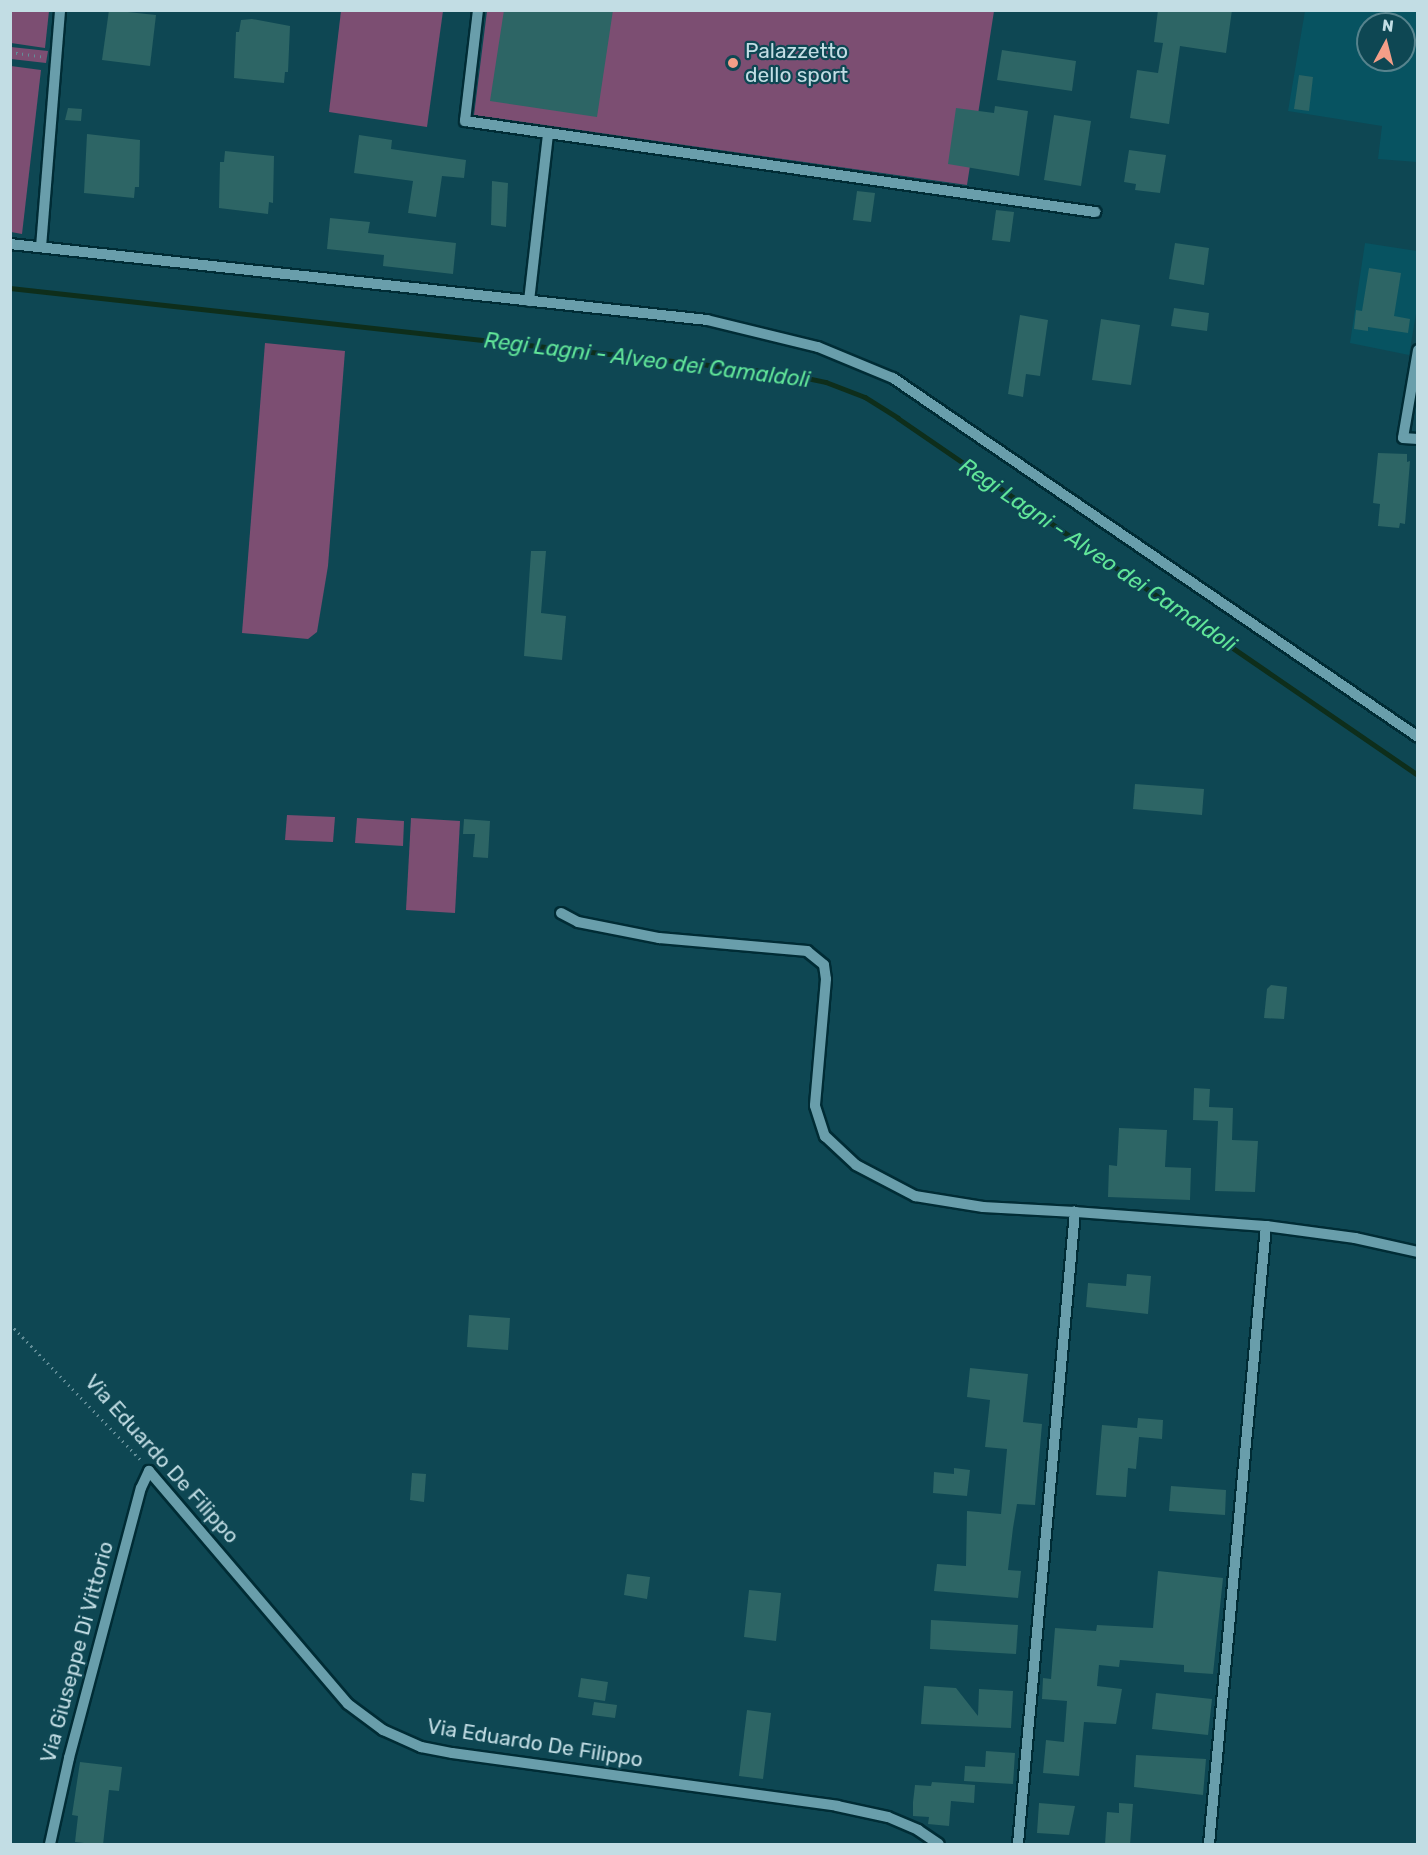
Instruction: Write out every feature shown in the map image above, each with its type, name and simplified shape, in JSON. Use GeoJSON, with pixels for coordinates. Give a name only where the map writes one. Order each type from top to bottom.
{"type":"FeatureCollection","features":[{"type":"Feature","properties":{"kind":"street"},"geometry":{"type":"LineString","coordinates":[[41,248],[60,10]]}},
{"type":"Feature","properties":{"kind":"street"},"geometry":{"type":"LineString","coordinates":[[478,10],[465,121],[1095,212]]}},
{"type":"Feature","properties":{"kind":"street"},"geometry":{"type":"LineString","coordinates":[[529,301],[548,133]]}},
{"type":"Feature","properties":{"kind":"street"},"geometry":{"type":"LineString","coordinates":[[10,244],[707,320],[818,347],[893,378],[1418,737]]}},
{"type":"Feature","properties":{"kind":"street"},"geometry":{"type":"LineString","coordinates":[[1418,350],[1403,438],[1418,439]]}},
{"type":"Feature","properties":{"kind":"street"},"geometry":{"type":"LineString","coordinates":[[561,914],[578,922],[659,938],[807,951],[824,965],[826,979],[815,1106],[825,1136],[856,1165],[915,1196],[983,1207],[1266,1226],[1355,1238],[1418,1252]]}},
{"type":"Feature","properties":{"kind":"street"},"geometry":{"type":"LineString","coordinates":[[1018,1845],[1075,1212]]}},
{"type":"Feature","properties":{"kind":"street"},"geometry":{"type":"LineString","coordinates":[[1209,1845],[1266,1226]]}},
{"type":"Feature","properties":{"kind":"street","name":"Via Giuseppe Di Vittorio"},"geometry":{"type":"LineString","coordinates":[[50,1845],[69,1758],[135,1510],[149,1471]]}},
{"type":"Feature","properties":{"kind":"street","name":"Via Eduardo De Filippo"},"geometry":{"type":"LineString","coordinates":[[149,1471],[348,1704],[383,1730],[420,1747],[452,1753],[837,1806],[888,1817],[918,1830],[939,1845]]}},
{"type":"Feature","properties":{"kind":"path"},"geometry":{"type":"LineString","coordinates":[[10,52],[56,58]]}},
{"type":"Feature","properties":{"kind":"path","name":"Via Eduardo De Filippo"},"geometry":{"type":"LineString","coordinates":[[10,1324],[134,1450],[149,1471]]}},
{"type":"Feature","properties":{"kind":"shaded area"},"geometry":{"type":"Polygon","coordinates":[[[11,10],[49,11],[45,48],[11,43],[11,10]]]}},
{"type":"Feature","properties":{"kind":"shaded area"},"geometry":{"type":"Polygon","coordinates":[[[341,11],[443,11],[427,127],[329,112],[341,11]]]}},
{"type":"Feature","properties":{"kind":"shaded area","name":"Palazzetto dello sport"},"geometry":{"type":"Polygon","coordinates":[[[487,11],[994,11],[967,185],[474,115],[487,11]]]}},
{"type":"Feature","properties":{"kind":"shaded area"},"geometry":{"type":"Polygon","coordinates":[[[1305,11],[1417,11],[1417,162],[1378,159],[1382,126],[1288,111],[1305,11]]]}},
{"type":"Feature","properties":{"kind":"shaded area"},"geometry":{"type":"Polygon","coordinates":[[[11,47],[48,51],[46,63],[11,59],[11,47]]]}},
{"type":"Feature","properties":{"kind":"shaded area"},"geometry":{"type":"Polygon","coordinates":[[[11,66],[41,70],[22,234],[11,232],[11,66]]]}},
{"type":"Feature","properties":{"kind":"shaded area"},"geometry":{"type":"Polygon","coordinates":[[[1365,243],[1417,251],[1417,308],[1409,355],[1350,343],[1365,243]]]}},
{"type":"Feature","properties":{"kind":"shaded area"},"geometry":{"type":"Polygon","coordinates":[[[265,343],[345,351],[328,566],[317,632],[308,639],[242,633],[265,343]]]}},
{"type":"Feature","properties":{"kind":"shaded area"},"geometry":{"type":"Polygon","coordinates":[[[287,815],[335,817],[333,842],[285,840],[287,815]]]}},
{"type":"Feature","properties":{"kind":"shaded area"},"geometry":{"type":"Polygon","coordinates":[[[357,818],[404,821],[403,846],[355,843],[357,818]]]}},
{"type":"Feature","properties":{"kind":"shaded area"},"geometry":{"type":"Polygon","coordinates":[[[411,818],[460,821],[455,913],[406,910],[411,818]]]}},
{"type":"Feature","properties":{"kind":"building"},"geometry":{"type":"Polygon","coordinates":[[[109,10],[156,15],[150,66],[102,60],[109,10]]]}},
{"type":"Feature","properties":{"kind":"building"},"geometry":{"type":"Polygon","coordinates":[[[504,10],[613,10],[597,117],[490,101],[504,10]]]}},
{"type":"Feature","properties":{"kind":"building"},"geometry":{"type":"Polygon","coordinates":[[[1158,10],[1232,10],[1226,53],[1180,46],[1169,124],[1130,118],[1137,70],[1158,73],[1163,43],[1154,42],[1158,10]]]}},
{"type":"Feature","properties":{"kind":"building"},"geometry":{"type":"Polygon","coordinates":[[[252,19],[290,26],[288,72],[285,72],[284,83],[234,78],[236,32],[239,32],[241,20],[252,19]]]}},
{"type":"Feature","properties":{"kind":"building"},"geometry":{"type":"Polygon","coordinates":[[[1002,50],[1076,61],[1072,91],[997,80],[1002,50]]]}},
{"type":"Feature","properties":{"kind":"building"},"geometry":{"type":"Polygon","coordinates":[[[1299,75],[1313,77],[1309,111],[1294,109],[1299,75]]]}},
{"type":"Feature","properties":{"kind":"building"},"geometry":{"type":"Polygon","coordinates":[[[995,106],[1028,111],[1019,176],[948,164],[956,108],[994,113],[995,106]]]}},
{"type":"Feature","properties":{"kind":"building"},"geometry":{"type":"Polygon","coordinates":[[[68,108],[82,109],[81,121],[65,120],[68,108]]]}},
{"type":"Feature","properties":{"kind":"building"},"geometry":{"type":"Polygon","coordinates":[[[1054,115],[1091,121],[1081,186],[1044,180],[1054,115]]]}},
{"type":"Feature","properties":{"kind":"building"},"geometry":{"type":"Polygon","coordinates":[[[87,134],[140,140],[139,187],[135,187],[134,198],[84,193],[87,134]]]}},
{"type":"Feature","properties":{"kind":"building"},"geometry":{"type":"Polygon","coordinates":[[[359,135],[392,140],[391,149],[466,160],[464,178],[442,176],[436,217],[408,213],[413,181],[354,173],[359,135]]]}},
{"type":"Feature","properties":{"kind":"building"},"geometry":{"type":"Polygon","coordinates":[[[1129,150],[1166,155],[1160,193],[1135,190],[1136,184],[1124,182],[1129,150]]]}},
{"type":"Feature","properties":{"kind":"building"},"geometry":{"type":"Polygon","coordinates":[[[225,151],[274,156],[273,203],[269,202],[268,214],[219,208],[220,162],[224,162],[225,151]]]}},
{"type":"Feature","properties":{"kind":"building"},"geometry":{"type":"Polygon","coordinates":[[[492,181],[508,183],[506,227],[491,225],[492,181]]]}},
{"type":"Feature","properties":{"kind":"building"},"geometry":{"type":"Polygon","coordinates":[[[857,191],[875,193],[871,222],[853,220],[857,191]]]}},
{"type":"Feature","properties":{"kind":"building"},"geometry":{"type":"Polygon","coordinates":[[[996,210],[1014,212],[1010,242],[992,240],[996,210]]]}},
{"type":"Feature","properties":{"kind":"building"},"geometry":{"type":"Polygon","coordinates":[[[330,218],[370,222],[368,233],[456,243],[453,274],[383,266],[384,255],[327,249],[330,218]]]}},
{"type":"Feature","properties":{"kind":"building"},"geometry":{"type":"Polygon","coordinates":[[[1175,243],[1209,248],[1204,285],[1169,279],[1175,243]]]}},
{"type":"Feature","properties":{"kind":"building"},"geometry":{"type":"Polygon","coordinates":[[[1369,268],[1401,273],[1394,316],[1410,319],[1408,333],[1368,327],[1368,331],[1354,329],[1356,310],[1362,311],[1369,268]]]}},
{"type":"Feature","properties":{"kind":"building"},"geometry":{"type":"Polygon","coordinates":[[[1174,308],[1209,313],[1207,331],[1171,326],[1174,308]]]}},
{"type":"Feature","properties":{"kind":"building"},"geometry":{"type":"Polygon","coordinates":[[[1020,315],[1048,320],[1040,376],[1026,374],[1023,397],[1008,394],[1020,315]]]}},
{"type":"Feature","properties":{"kind":"building"},"geometry":{"type":"Polygon","coordinates":[[[1101,319],[1140,325],[1131,385],[1092,380],[1101,319]]]}},
{"type":"Feature","properties":{"kind":"building"},"geometry":{"type":"Polygon","coordinates":[[[1378,453],[1407,454],[1407,462],[1410,461],[1405,524],[1400,523],[1399,528],[1378,526],[1380,504],[1373,503],[1378,453]]]}},
{"type":"Feature","properties":{"kind":"building"},"geometry":{"type":"Polygon","coordinates":[[[531,551],[546,551],[541,613],[566,616],[562,660],[524,656],[531,551]]]}},
{"type":"Feature","properties":{"kind":"building"},"geometry":{"type":"Polygon","coordinates":[[[1135,784],[1204,789],[1202,815],[1133,809],[1135,784]]]}},
{"type":"Feature","properties":{"kind":"building"},"geometry":{"type":"Polygon","coordinates":[[[464,819],[490,821],[488,858],[473,857],[475,834],[463,834],[464,819]]]}},
{"type":"Feature","properties":{"kind":"building"},"geometry":{"type":"Polygon","coordinates":[[[1271,985],[1287,987],[1284,1019],[1264,1018],[1267,989],[1271,985]]]}},
{"type":"Feature","properties":{"kind":"building"},"geometry":{"type":"Polygon","coordinates":[[[1194,1088],[1210,1089],[1209,1107],[1233,1108],[1232,1140],[1258,1141],[1255,1192],[1215,1191],[1218,1121],[1193,1120],[1194,1088]]]}},
{"type":"Feature","properties":{"kind":"building"},"geometry":{"type":"Polygon","coordinates":[[[1119,1128],[1167,1130],[1165,1167],[1191,1168],[1190,1200],[1108,1197],[1109,1165],[1117,1166],[1119,1128]]]}},
{"type":"Feature","properties":{"kind":"building"},"geometry":{"type":"Polygon","coordinates":[[[1127,1274],[1151,1276],[1148,1314],[1086,1307],[1088,1283],[1126,1286],[1127,1274]]]}},
{"type":"Feature","properties":{"kind":"building"},"geometry":{"type":"Polygon","coordinates":[[[469,1315],[510,1318],[508,1350],[467,1347],[469,1315]]]}},
{"type":"Feature","properties":{"kind":"building"},"geometry":{"type":"Polygon","coordinates":[[[970,1368],[1028,1374],[1023,1422],[1042,1424],[1035,1505],[1017,1504],[1013,1528],[1008,1570],[1021,1571],[1018,1598],[934,1591],[937,1564],[966,1566],[967,1511],[1001,1514],[1007,1449],[985,1447],[990,1400],[967,1397],[970,1368]]]}},
{"type":"Feature","properties":{"kind":"building"},"geometry":{"type":"Polygon","coordinates":[[[1138,1418],[1163,1420],[1162,1439],[1139,1437],[1136,1469],[1128,1468],[1126,1497],[1096,1495],[1102,1425],[1137,1428],[1138,1418]]]}},
{"type":"Feature","properties":{"kind":"building"},"geometry":{"type":"Polygon","coordinates":[[[954,1468],[970,1470],[967,1496],[933,1493],[934,1472],[954,1474],[954,1468]]]}},
{"type":"Feature","properties":{"kind":"building"},"geometry":{"type":"Polygon","coordinates":[[[412,1473],[426,1474],[424,1502],[410,1500],[412,1473]]]}},
{"type":"Feature","properties":{"kind":"building"},"geometry":{"type":"Polygon","coordinates":[[[1171,1486],[1226,1490],[1225,1515],[1169,1511],[1171,1486]]]}},
{"type":"Feature","properties":{"kind":"building"},"geometry":{"type":"Polygon","coordinates":[[[1158,1571],[1223,1578],[1213,1674],[1184,1672],[1184,1665],[1120,1660],[1119,1667],[1099,1665],[1097,1686],[1122,1689],[1116,1724],[1084,1722],[1079,1776],[1043,1773],[1046,1740],[1064,1742],[1067,1701],[1042,1699],[1043,1678],[1051,1679],[1055,1628],[1096,1631],[1097,1625],[1153,1628],[1158,1571]]]}},
{"type":"Feature","properties":{"kind":"building"},"geometry":{"type":"Polygon","coordinates":[[[627,1574],[650,1577],[647,1599],[624,1595],[627,1574]]]}},
{"type":"Feature","properties":{"kind":"building"},"geometry":{"type":"Polygon","coordinates":[[[749,1590],[781,1593],[776,1641],[744,1637],[749,1590]]]}},
{"type":"Feature","properties":{"kind":"building"},"geometry":{"type":"Polygon","coordinates":[[[931,1620],[1018,1625],[1016,1654],[930,1649],[931,1620]]]}},
{"type":"Feature","properties":{"kind":"building"},"geometry":{"type":"Polygon","coordinates":[[[581,1678],[608,1682],[605,1701],[578,1697],[581,1678]]]}},
{"type":"Feature","properties":{"kind":"building"},"geometry":{"type":"Polygon","coordinates":[[[924,1686],[956,1688],[978,1716],[979,1689],[1013,1691],[1011,1728],[921,1724],[924,1686]]]}},
{"type":"Feature","properties":{"kind":"building"},"geometry":{"type":"Polygon","coordinates":[[[1156,1693],[1212,1699],[1208,1735],[1152,1729],[1156,1693]]]}},
{"type":"Feature","properties":{"kind":"building"},"geometry":{"type":"Polygon","coordinates":[[[594,1702],[617,1705],[615,1718],[592,1715],[594,1702]]]}},
{"type":"Feature","properties":{"kind":"building"},"geometry":{"type":"Polygon","coordinates":[[[747,1710],[771,1713],[763,1779],[739,1776],[747,1710]]]}},
{"type":"Feature","properties":{"kind":"building"},"geometry":{"type":"Polygon","coordinates":[[[986,1751],[1015,1753],[1013,1784],[964,1781],[965,1766],[985,1767],[986,1751]]]}},
{"type":"Feature","properties":{"kind":"building"},"geometry":{"type":"Polygon","coordinates":[[[1136,1755],[1206,1759],[1203,1795],[1134,1787],[1136,1755]]]}},
{"type":"Feature","properties":{"kind":"building"},"geometry":{"type":"Polygon","coordinates":[[[80,1762],[122,1767],[119,1791],[109,1790],[103,1845],[75,1842],[78,1816],[72,1815],[80,1762]]]}},
{"type":"Feature","properties":{"kind":"building"},"geometry":{"type":"Polygon","coordinates":[[[932,1782],[975,1785],[974,1803],[951,1801],[949,1826],[928,1824],[929,1817],[913,1816],[915,1785],[931,1786],[932,1782]]]}},
{"type":"Feature","properties":{"kind":"building"},"geometry":{"type":"Polygon","coordinates":[[[1039,1803],[1075,1806],[1069,1835],[1037,1833],[1039,1803]]]}},
{"type":"Feature","properties":{"kind":"building"},"geometry":{"type":"Polygon","coordinates":[[[1119,1803],[1133,1804],[1130,1845],[1105,1845],[1107,1812],[1119,1813],[1119,1803]]]}},
{"type":"Feature","properties":{"kind":"waterway","name":"Regi Lagni - Alveo dei Camaldoli"},"geometry":{"type":"LineString","coordinates":[[10,288],[783,373],[826,382],[865,397],[898,418],[1418,775]]}},
{"type":"Feature","properties":{"kind":"place","name":"Palazzetto dello sport"},"geometry":{"type":"Point","coordinates":[733,63]}}]}
